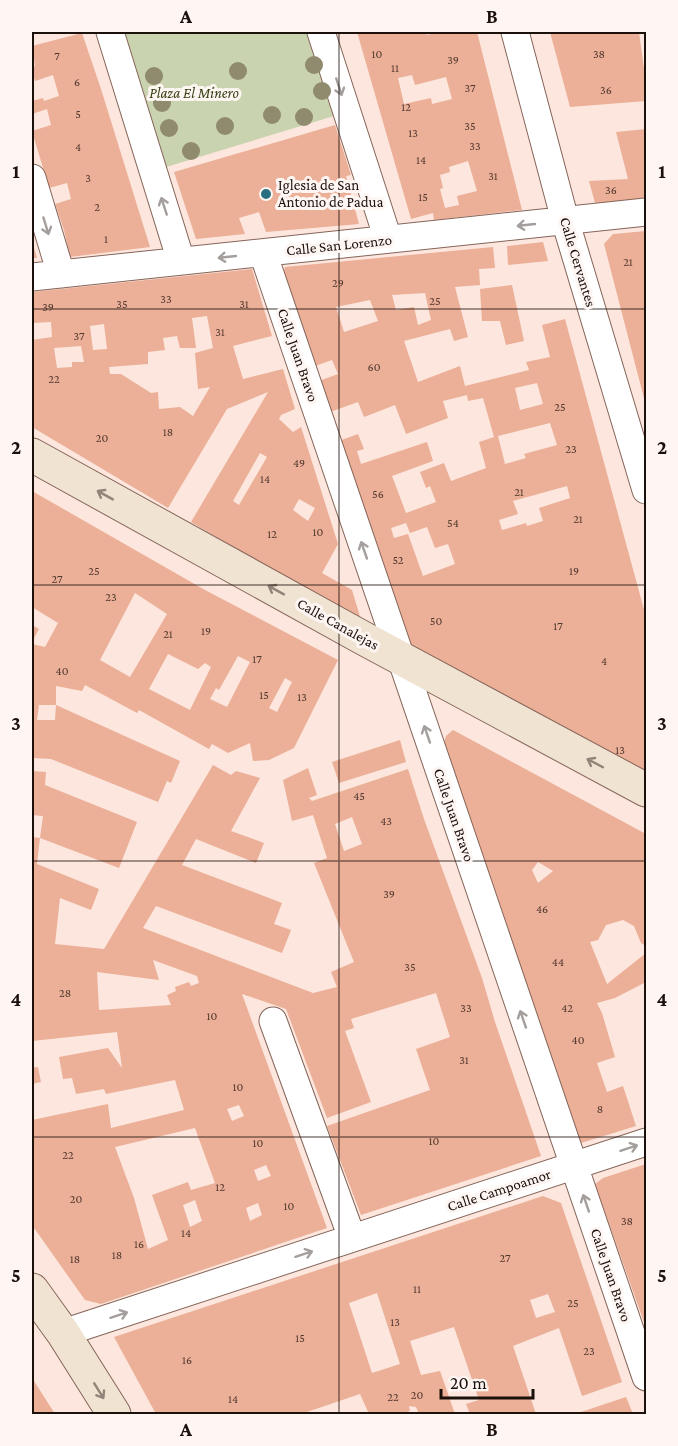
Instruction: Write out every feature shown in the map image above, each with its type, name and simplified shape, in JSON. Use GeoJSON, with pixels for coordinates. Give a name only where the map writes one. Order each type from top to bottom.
{"type":"FeatureCollection","features":[{"type":"Feature","properties":{"kind":"main road","name":"Calle Canalejas"},"geometry":{"type":"LineString","coordinates":[[32,455],[401,659],[646,790]]}},
{"type":"Feature","properties":{"kind":"main road"},"geometry":{"type":"LineString","coordinates":[[34,1304],[63,1333],[114,1414]]}},
{"type":"Feature","properties":{"kind":"street"},"geometry":{"type":"LineString","coordinates":[[110,32],[181,261]]}},
{"type":"Feature","properties":{"kind":"street"},"geometry":{"type":"LineString","coordinates":[[321,32],[388,239]]}},
{"type":"Feature","properties":{"kind":"street","name":"Calle Cervantes"},"geometry":{"type":"LineString","coordinates":[[515,32],[566,220],[646,490]]}},
{"type":"Feature","properties":{"kind":"street"},"geometry":{"type":"LineString","coordinates":[[32,178],[61,274]]}},
{"type":"Feature","properties":{"kind":"street","name":"Calle San Lorenzo"},"geometry":{"type":"LineString","coordinates":[[32,277],[646,212]]}},
{"type":"Feature","properties":{"kind":"street","name":"Calle Juan Bravo"},"geometry":{"type":"LineString","coordinates":[[263,253],[646,1377]]}},
{"type":"Feature","properties":{"kind":"street"},"geometry":{"type":"LineString","coordinates":[[273,1021],[352,1238]]}},
{"type":"Feature","properties":{"kind":"street","name":"Calle Campoamor"},"geometry":{"type":"LineString","coordinates":[[63,1333],[646,1142]]}},
{"type":"Feature","properties":{"kind":"green space","name":"Plaza El Minero"},"geometry":{"type":"Polygon","coordinates":[[[110,32],[321,32],[347,112],[153,171],[110,32]]]}},
{"type":"Feature","properties":{"kind":"building"},"geometry":{"type":"Polygon","coordinates":[[[357,32],[426,32],[427,35],[436,32],[477,32],[522,210],[434,220],[433,213],[411,219],[357,32]],[[412,75],[398,78],[404,104],[431,98],[432,104],[452,99],[446,77],[415,85],[412,75]],[[468,161],[449,167],[450,172],[440,175],[443,188],[440,189],[445,208],[459,205],[457,196],[477,191],[468,161]]]}},
{"type":"Feature","properties":{"kind":"building"},"geometry":{"type":"Polygon","coordinates":[[[550,32],[639,32],[646,76],[646,101],[570,107],[550,32]]]}},
{"type":"Feature","properties":{"kind":"building"},"geometry":{"type":"Polygon","coordinates":[[[82,33],[150,247],[70,257],[55,204],[71,199],[67,183],[49,188],[32,131],[51,125],[47,109],[32,114],[32,101],[43,98],[44,101],[59,96],[53,75],[35,81],[32,77],[32,67],[35,66],[34,58],[32,59],[32,46],[82,33]]]}},
{"type":"Feature","properties":{"kind":"building","name":"Iglesia de San Antonio de Padua"},"geometry":{"type":"Polygon","coordinates":[[[335,125],[351,175],[346,176],[359,224],[266,232],[259,212],[239,218],[245,234],[196,239],[174,172],[335,125]]]}},
{"type":"Feature","properties":{"kind":"building"},"geometry":{"type":"Polygon","coordinates":[[[646,129],[646,199],[595,203],[589,181],[628,179],[616,132],[646,129]]]}},
{"type":"Feature","properties":{"kind":"building"},"geometry":{"type":"Polygon","coordinates":[[[646,231],[646,406],[604,244],[613,234],[646,231]]]}},
{"type":"Feature","properties":{"kind":"building"},"geometry":{"type":"Polygon","coordinates":[[[32,241],[37,258],[32,258],[32,241]]]}},
{"type":"Feature","properties":{"kind":"building"},"geometry":{"type":"Polygon","coordinates":[[[543,242],[548,261],[508,265],[507,246],[543,242]]]}},
{"type":"Feature","properties":{"kind":"building"},"geometry":{"type":"Polygon","coordinates":[[[493,247],[495,268],[479,269],[480,285],[455,287],[468,337],[454,341],[450,329],[404,341],[418,382],[460,366],[465,386],[529,370],[526,362],[550,357],[542,325],[565,319],[646,617],[646,780],[412,652],[339,441],[358,434],[364,449],[357,451],[361,464],[427,442],[433,461],[392,476],[406,513],[436,502],[430,486],[426,488],[420,472],[444,463],[451,481],[486,468],[479,442],[494,437],[483,398],[468,401],[467,395],[443,401],[448,418],[406,434],[395,405],[364,417],[358,402],[330,412],[319,381],[338,374],[332,360],[315,366],[284,271],[285,267],[493,247]],[[425,293],[392,295],[396,310],[414,307],[418,325],[431,320],[425,293]],[[370,300],[336,307],[344,332],[378,321],[370,300]],[[537,383],[515,388],[520,410],[543,404],[537,383]],[[550,423],[498,436],[505,464],[526,458],[524,454],[557,445],[550,423]],[[567,486],[513,501],[518,514],[499,520],[502,530],[543,521],[539,508],[570,498],[567,486]],[[406,523],[391,528],[394,538],[408,534],[423,576],[455,564],[448,544],[435,548],[427,527],[410,533],[406,523]]]}},
{"type":"Feature","properties":{"kind":"building"},"geometry":{"type":"Polygon","coordinates":[[[252,269],[272,336],[233,346],[243,379],[283,369],[295,409],[281,415],[279,419],[293,432],[301,427],[338,544],[322,573],[352,590],[361,620],[191,522],[268,392],[227,409],[168,508],[32,427],[32,340],[52,337],[51,322],[32,323],[32,292],[252,269]],[[207,316],[192,318],[196,348],[180,348],[177,336],[163,338],[165,350],[148,352],[148,364],[109,367],[110,374],[121,374],[151,393],[158,392],[159,409],[180,407],[193,416],[210,387],[198,389],[195,353],[213,348],[207,316]],[[104,324],[90,326],[93,350],[107,349],[104,324]],[[81,346],[54,348],[57,368],[72,367],[72,362],[84,362],[81,346]],[[260,453],[233,501],[239,505],[267,457],[260,453]],[[299,499],[293,510],[308,521],[315,508],[299,499]]]}},
{"type":"Feature","properties":{"kind":"building"},"geometry":{"type":"Polygon","coordinates":[[[512,285],[524,341],[506,345],[500,321],[482,321],[480,289],[512,285]]]}},
{"type":"Feature","properties":{"kind":"building"},"geometry":{"type":"Polygon","coordinates":[[[32,491],[205,590],[338,660],[294,748],[269,760],[253,761],[250,743],[228,753],[212,744],[209,749],[139,710],[137,713],[85,685],[82,691],[56,686],[56,705],[180,761],[171,783],[167,781],[158,802],[51,759],[32,758],[32,644],[45,647],[58,623],[32,607],[32,491]],[[135,593],[100,660],[130,677],[167,614],[135,593]],[[168,654],[149,689],[190,710],[211,667],[205,663],[198,669],[168,654]],[[238,656],[219,690],[216,688],[210,699],[227,707],[250,662],[238,656]],[[285,678],[269,708],[277,712],[292,682],[285,678]],[[39,705],[37,720],[55,720],[56,705],[39,705]]]}},
{"type":"Feature","properties":{"kind":"building"},"geometry":{"type":"Polygon","coordinates":[[[32,625],[39,629],[32,642],[32,625]]]}},
{"type":"Feature","properties":{"kind":"building"},"geometry":{"type":"Polygon","coordinates":[[[453,730],[646,834],[646,946],[641,943],[634,926],[623,920],[606,925],[598,940],[590,942],[607,984],[646,953],[646,982],[615,998],[597,1003],[615,1057],[597,1063],[607,1092],[623,1086],[636,1126],[581,1143],[443,746],[446,736],[453,730]],[[538,862],[532,870],[538,883],[553,871],[538,862]]]}},
{"type":"Feature","properties":{"kind":"building"},"geometry":{"type":"Polygon","coordinates":[[[400,740],[406,762],[339,783],[332,762],[400,740]]]}},
{"type":"Feature","properties":{"kind":"building"},"geometry":{"type":"Polygon","coordinates":[[[213,765],[231,775],[236,771],[260,778],[231,831],[264,843],[256,863],[196,839],[182,865],[282,903],[274,924],[291,930],[282,953],[156,906],[143,928],[313,993],[337,987],[331,972],[354,962],[314,863],[327,858],[313,815],[292,821],[283,780],[308,768],[317,795],[309,798],[312,801],[408,769],[482,978],[541,1156],[361,1215],[327,1126],[430,1090],[416,1049],[450,1037],[436,993],[351,1019],[354,1028],[345,1031],[371,1102],[327,1118],[286,1009],[242,994],[327,1228],[101,1304],[85,1300],[32,1225],[32,1120],[108,1104],[111,1128],[184,1110],[175,1080],[106,1094],[104,1089],[76,1094],[72,1078],[63,1079],[59,1057],[108,1048],[122,1068],[117,1032],[32,1041],[34,892],[32,892],[32,837],[40,838],[37,864],[99,889],[91,910],[60,898],[55,944],[104,949],[213,765]],[[352,817],[335,824],[344,851],[362,844],[352,817]],[[153,960],[159,980],[97,972],[99,1010],[171,1005],[167,995],[176,991],[175,987],[189,982],[191,986],[199,983],[197,976],[153,960]],[[239,1105],[227,1109],[232,1121],[244,1116],[239,1105]],[[195,1128],[115,1147],[134,1198],[148,1249],[168,1240],[152,1195],[188,1182],[191,1190],[215,1183],[195,1128]],[[266,1165],[254,1170],[258,1181],[271,1176],[266,1165]],[[195,1200],[183,1205],[190,1227],[202,1221],[195,1200]],[[258,1203],[246,1208],[250,1221],[262,1215],[258,1203]]]}},
{"type":"Feature","properties":{"kind":"building"},"geometry":{"type":"Polygon","coordinates":[[[32,771],[46,772],[45,785],[137,822],[119,868],[40,838],[43,816],[32,815],[32,771]]]}},
{"type":"Feature","properties":{"kind":"building"},"geometry":{"type":"Polygon","coordinates":[[[38,1067],[41,1082],[32,1084],[32,1068],[38,1067]]]}},
{"type":"Feature","properties":{"kind":"building"},"geometry":{"type":"Polygon","coordinates":[[[646,1164],[646,1328],[595,1184],[603,1178],[646,1164]]]}},
{"type":"Feature","properties":{"kind":"building"},"geometry":{"type":"Polygon","coordinates":[[[543,1196],[561,1203],[622,1382],[582,1396],[559,1328],[513,1346],[536,1414],[470,1414],[466,1404],[479,1400],[454,1327],[410,1341],[421,1375],[440,1371],[455,1414],[419,1414],[416,1407],[409,1406],[410,1411],[400,1414],[369,1414],[360,1394],[301,1414],[156,1414],[114,1337],[543,1196]],[[377,1293],[349,1303],[372,1373],[400,1364],[377,1293]],[[548,1294],[530,1300],[536,1318],[555,1312],[548,1294]]]}},
{"type":"Feature","properties":{"kind":"building"},"geometry":{"type":"Polygon","coordinates":[[[34,1381],[55,1414],[32,1414],[32,1382],[34,1381]]]}},
{"type":"Feature","properties":{"kind":"building"},"geometry":{"type":"Polygon","coordinates":[[[626,1397],[633,1414],[575,1414],[626,1397]]]}},
{"type":"Feature","properties":{"kind":"place","name":"Iglesia de San Antonio de Padua"},"geometry":{"type":"Point","coordinates":[266,194]}}]}
